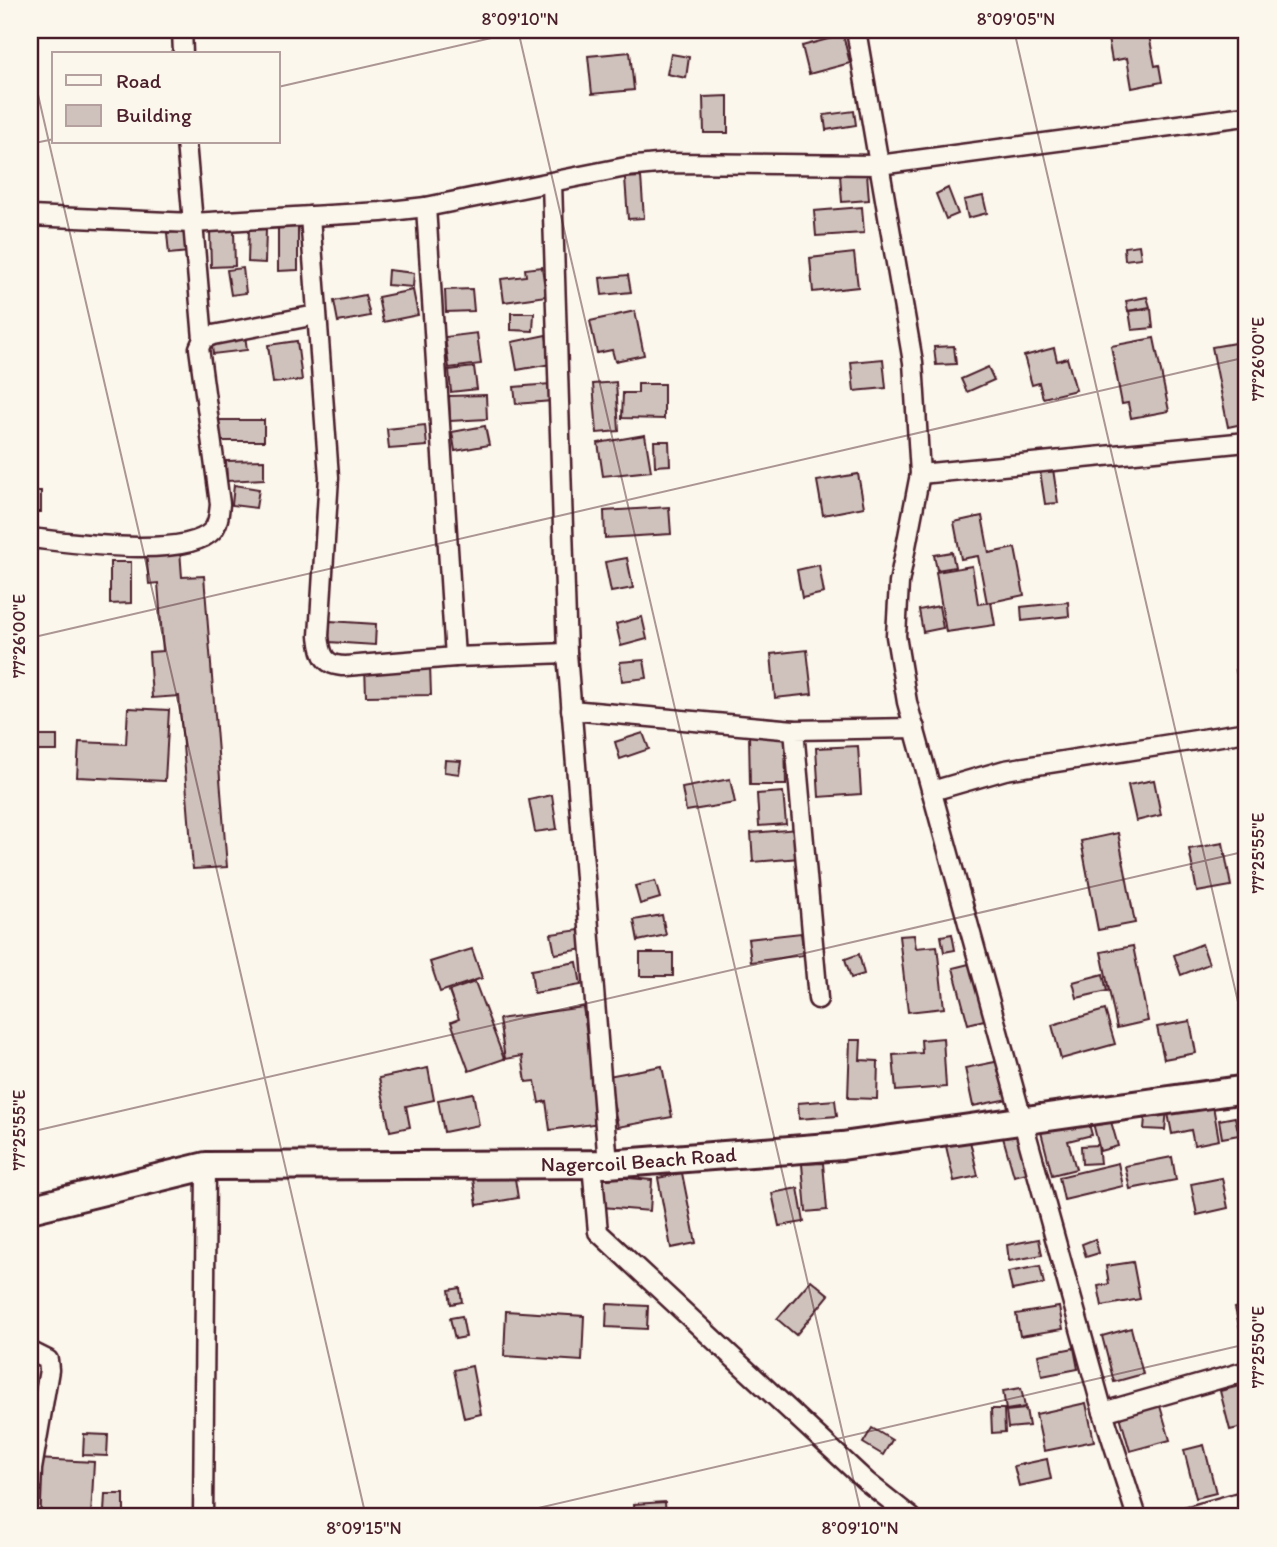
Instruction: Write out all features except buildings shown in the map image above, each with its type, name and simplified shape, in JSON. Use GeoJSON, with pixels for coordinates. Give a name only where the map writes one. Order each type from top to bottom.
{"type":"FeatureCollection","features":[{"type":"Feature","properties":{"kind":"main road","name":"Nagercoil Beach Road"},"geometry":{"type":"LineString","coordinates":[[30,1209],[206,1166],[600,1164],[842,1146],[1247,1089]]}},
{"type":"Feature","properties":{"kind":"street"},"geometry":{"type":"LineString","coordinates":[[182,30],[183,52]]}},
{"type":"Feature","properties":{"kind":"street"},"geometry":{"type":"LineString","coordinates":[[856,30],[913,362],[920,474],[899,583],[896,636],[915,728],[1022,1122],[1103,1412],[1137,1517]]}},
{"type":"Feature","properties":{"kind":"street"},"geometry":{"type":"LineString","coordinates":[[30,216],[192,223],[426,207],[626,166],[668,163],[879,165],[1245,116]]}},
{"type":"Feature","properties":{"kind":"street"},"geometry":{"type":"LineString","coordinates":[[30,538],[124,548],[188,543],[214,529],[218,521],[220,504],[199,359],[199,348],[203,339],[186,144]]}},
{"type":"Feature","properties":{"kind":"street"},"geometry":{"type":"LineString","coordinates":[[552,183],[567,653],[600,1164],[598,1231],[867,1482],[911,1517]]}},
{"type":"Feature","properties":{"kind":"street"},"geometry":{"type":"LineString","coordinates":[[426,207],[455,657]]}},
{"type":"Feature","properties":{"kind":"street"},"geometry":{"type":"LineString","coordinates":[[310,216],[329,477],[321,652],[333,666],[455,657],[567,653]]}},
{"type":"Feature","properties":{"kind":"street"},"geometry":{"type":"LineString","coordinates":[[203,339],[239,328],[316,315]]}},
{"type":"Feature","properties":{"kind":"street"},"geometry":{"type":"LineString","coordinates":[[920,474],[1247,442]]}},
{"type":"Feature","properties":{"kind":"street"},"geometry":{"type":"LineString","coordinates":[[571,710],[794,730],[915,728]]}},
{"type":"Feature","properties":{"kind":"street"},"geometry":{"type":"LineString","coordinates":[[794,730],[818,999]]}},
{"type":"Feature","properties":{"kind":"street"},"geometry":{"type":"LineString","coordinates":[[932,791],[1005,770],[1247,732]]}},
{"type":"Feature","properties":{"kind":"street"},"geometry":{"type":"LineString","coordinates":[[202,1517],[206,1166]]}},
{"type":"Feature","properties":{"kind":"street"},"geometry":{"type":"LineString","coordinates":[[30,1351],[48,1360],[49,1370],[31,1469],[30,1514]]}},
{"type":"Feature","properties":{"kind":"street"},"geometry":{"type":"LineString","coordinates":[[1103,1412],[1247,1371]]}},
{"type":"Feature","properties":{"kind":"street"},"geometry":{"type":"LineString","coordinates":[[1186,1517],[1247,1500]]}}]}
